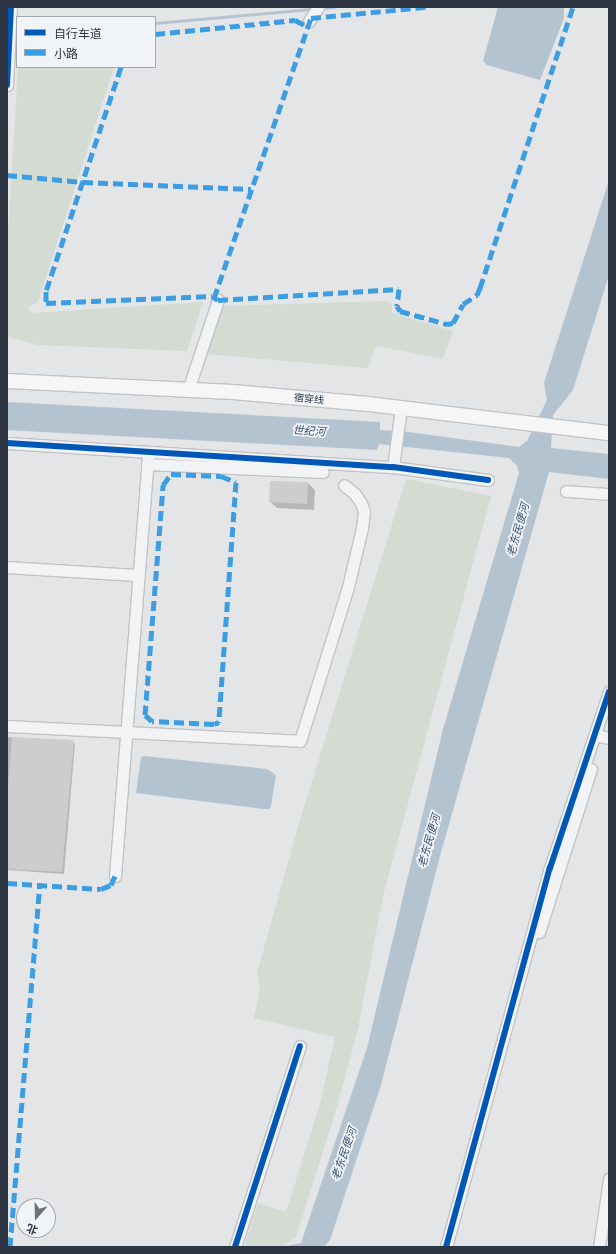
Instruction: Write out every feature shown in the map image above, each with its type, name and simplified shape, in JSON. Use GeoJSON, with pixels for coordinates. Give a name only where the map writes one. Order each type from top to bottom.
{"type":"FeatureCollection","features":[{"type":"Feature","properties":{"kind":"main road","name":"宿穿线"},"geometry":{"type":"LineString","coordinates":[[7,382],[188,390],[400,414],[609,433]]}},
{"type":"Feature","properties":{"kind":"street"},"geometry":{"type":"LineString","coordinates":[[7,86],[8,39],[11,7]]}},
{"type":"Feature","properties":{"kind":"street"},"geometry":{"type":"LineString","coordinates":[[188,390],[218,300]]}},
{"type":"Feature","properties":{"kind":"street"},"geometry":{"type":"LineString","coordinates":[[394,462],[400,414]]}},
{"type":"Feature","properties":{"kind":"street"},"geometry":{"type":"LineString","coordinates":[[7,443],[148,452],[394,462],[488,480]]}},
{"type":"Feature","properties":{"kind":"street"},"geometry":{"type":"LineString","coordinates":[[116,876],[148,452]]}},
{"type":"Feature","properties":{"kind":"street"},"geometry":{"type":"LineString","coordinates":[[147,464],[222,472],[323,472]]}},
{"type":"Feature","properties":{"kind":"street"},"geometry":{"type":"LineString","coordinates":[[7,726],[300,741],[348,587],[362,528],[364,512],[361,503],[356,494],[344,485]]}},
{"type":"Feature","properties":{"kind":"street"},"geometry":{"type":"LineString","coordinates":[[566,491],[609,494]]}},
{"type":"Feature","properties":{"kind":"street"},"geometry":{"type":"LineString","coordinates":[[7,567],[139,575]]}},
{"type":"Feature","properties":{"kind":"street"},"geometry":{"type":"LineString","coordinates":[[446,1247],[533,924],[602,736],[609,692]]}},
{"type":"Feature","properties":{"kind":"street"},"geometry":{"type":"LineString","coordinates":[[454,1247],[535,941],[609,715]]}},
{"type":"Feature","properties":{"kind":"street"},"geometry":{"type":"LineString","coordinates":[[235,1247],[300,1046]]}},
{"type":"Feature","properties":{"kind":"street"},"geometry":{"type":"LineString","coordinates":[[599,1247],[609,1179]]}},
{"type":"Feature","properties":{"kind":"shaded area"},"geometry":{"type":"Polygon","coordinates":[[[18,68],[114,68],[38,302],[29,306],[30,313],[203,302],[187,351],[38,345],[7,337],[7,248],[18,68]]]}},
{"type":"Feature","properties":{"kind":"shaded area"},"geometry":{"type":"Polygon","coordinates":[[[387,301],[392,303],[392,313],[453,331],[443,359],[376,346],[368,368],[206,354],[223,306],[387,301]]]}},
{"type":"Feature","properties":{"kind":"shaded area"},"geometry":{"type":"Polygon","coordinates":[[[406,479],[491,496],[383,896],[358,1029],[336,1110],[296,1237],[282,1247],[244,1247],[258,1203],[286,1212],[320,1104],[335,1037],[254,1018],[260,988],[257,973],[299,823],[406,479]]]}},
{"type":"Feature","properties":{"kind":"water"},"geometry":{"type":"Polygon","coordinates":[[[498,7],[564,7],[564,18],[540,80],[487,65],[483,61],[498,7]]]}},
{"type":"Feature","properties":{"kind":"water"},"geometry":{"type":"Polygon","coordinates":[[[609,180],[609,275],[573,390],[553,415],[551,448],[609,454],[609,479],[549,472],[440,856],[381,1085],[330,1240],[324,1247],[282,1247],[301,1243],[367,1048],[443,729],[519,473],[517,466],[509,458],[379,444],[377,450],[7,430],[7,402],[380,422],[380,430],[408,432],[519,447],[527,441],[547,400],[544,383],[609,180]]]}},
{"type":"Feature","properties":{"kind":"water"},"geometry":{"type":"Polygon","coordinates":[[[144,756],[267,769],[276,775],[271,806],[269,809],[263,809],[136,793],[141,757],[144,756]]]}},
{"type":"Feature","properties":{"kind":"building"},"geometry":{"type":"Polygon","coordinates":[[[270,481],[308,482],[307,504],[269,502],[270,481]]]}},
{"type":"Feature","properties":{"kind":"building"},"geometry":{"type":"Polygon","coordinates":[[[12,737],[74,740],[62,872],[7,869],[7,798],[12,737]]]}},
{"type":"Feature","properties":{"kind":"waterway"},"geometry":{"type":"LineString","coordinates":[[320,8],[334,7]]}},
{"type":"Feature","properties":{"kind":"waterway"},"geometry":{"type":"LineString","coordinates":[[156,23],[313,9]]}},
{"type":"Feature","properties":{"kind":"marked path"},"geometry":{"type":"LineString","coordinates":[[214,298],[311,18],[426,7]]}},
{"type":"Feature","properties":{"kind":"marked path"},"geometry":{"type":"LineString","coordinates":[[121,68],[46,291],[46,303],[212,296],[218,300],[399,289],[397,306],[400,311],[447,324],[453,323],[463,304],[477,295],[480,288],[573,7]]}},
{"type":"Feature","properties":{"kind":"marked path"},"geometry":{"type":"LineString","coordinates":[[156,34],[295,20],[307,26]]}},
{"type":"Feature","properties":{"kind":"marked path"},"geometry":{"type":"LineString","coordinates":[[7,175],[83,182],[251,189]]}},
{"type":"Feature","properties":{"kind":"marked path"},"geometry":{"type":"LineString","coordinates":[[171,474],[221,476],[236,482],[219,722],[214,724],[152,721],[145,715],[163,485],[171,474]]}},
{"type":"Feature","properties":{"kind":"marked path"},"geometry":{"type":"LineString","coordinates":[[7,883],[101,889],[111,885],[115,876]]}},
{"type":"Feature","properties":{"kind":"marked path"},"geometry":{"type":"LineString","coordinates":[[10,1247],[40,885]]}},
{"type":"Feature","properties":{"kind":"cycle path"},"geometry":{"type":"LineString","coordinates":[[7,85],[11,7]]}},
{"type":"Feature","properties":{"kind":"cycle path"},"geometry":{"type":"LineString","coordinates":[[7,443],[393,467],[488,480]]}},
{"type":"Feature","properties":{"kind":"cycle path"},"geometry":{"type":"LineString","coordinates":[[446,1247],[550,868],[609,692]]}},
{"type":"Feature","properties":{"kind":"cycle path"},"geometry":{"type":"LineString","coordinates":[[235,1247],[300,1046]]}},
{"type":"Feature","properties":{"kind":"water label","name":"世纪河"},"geometry":{"type":"Point","coordinates":[309,432]}},
{"type":"Feature","properties":{"kind":"water label","name":"老东民便河"},"geometry":{"type":"Point","coordinates":[519,530]}},
{"type":"Feature","properties":{"kind":"water label","name":"老东民便河"},"geometry":{"type":"Point","coordinates":[430,841]}},
{"type":"Feature","properties":{"kind":"water label","name":"老东民便河"},"geometry":{"type":"Point","coordinates":[345,1154]}}]}
